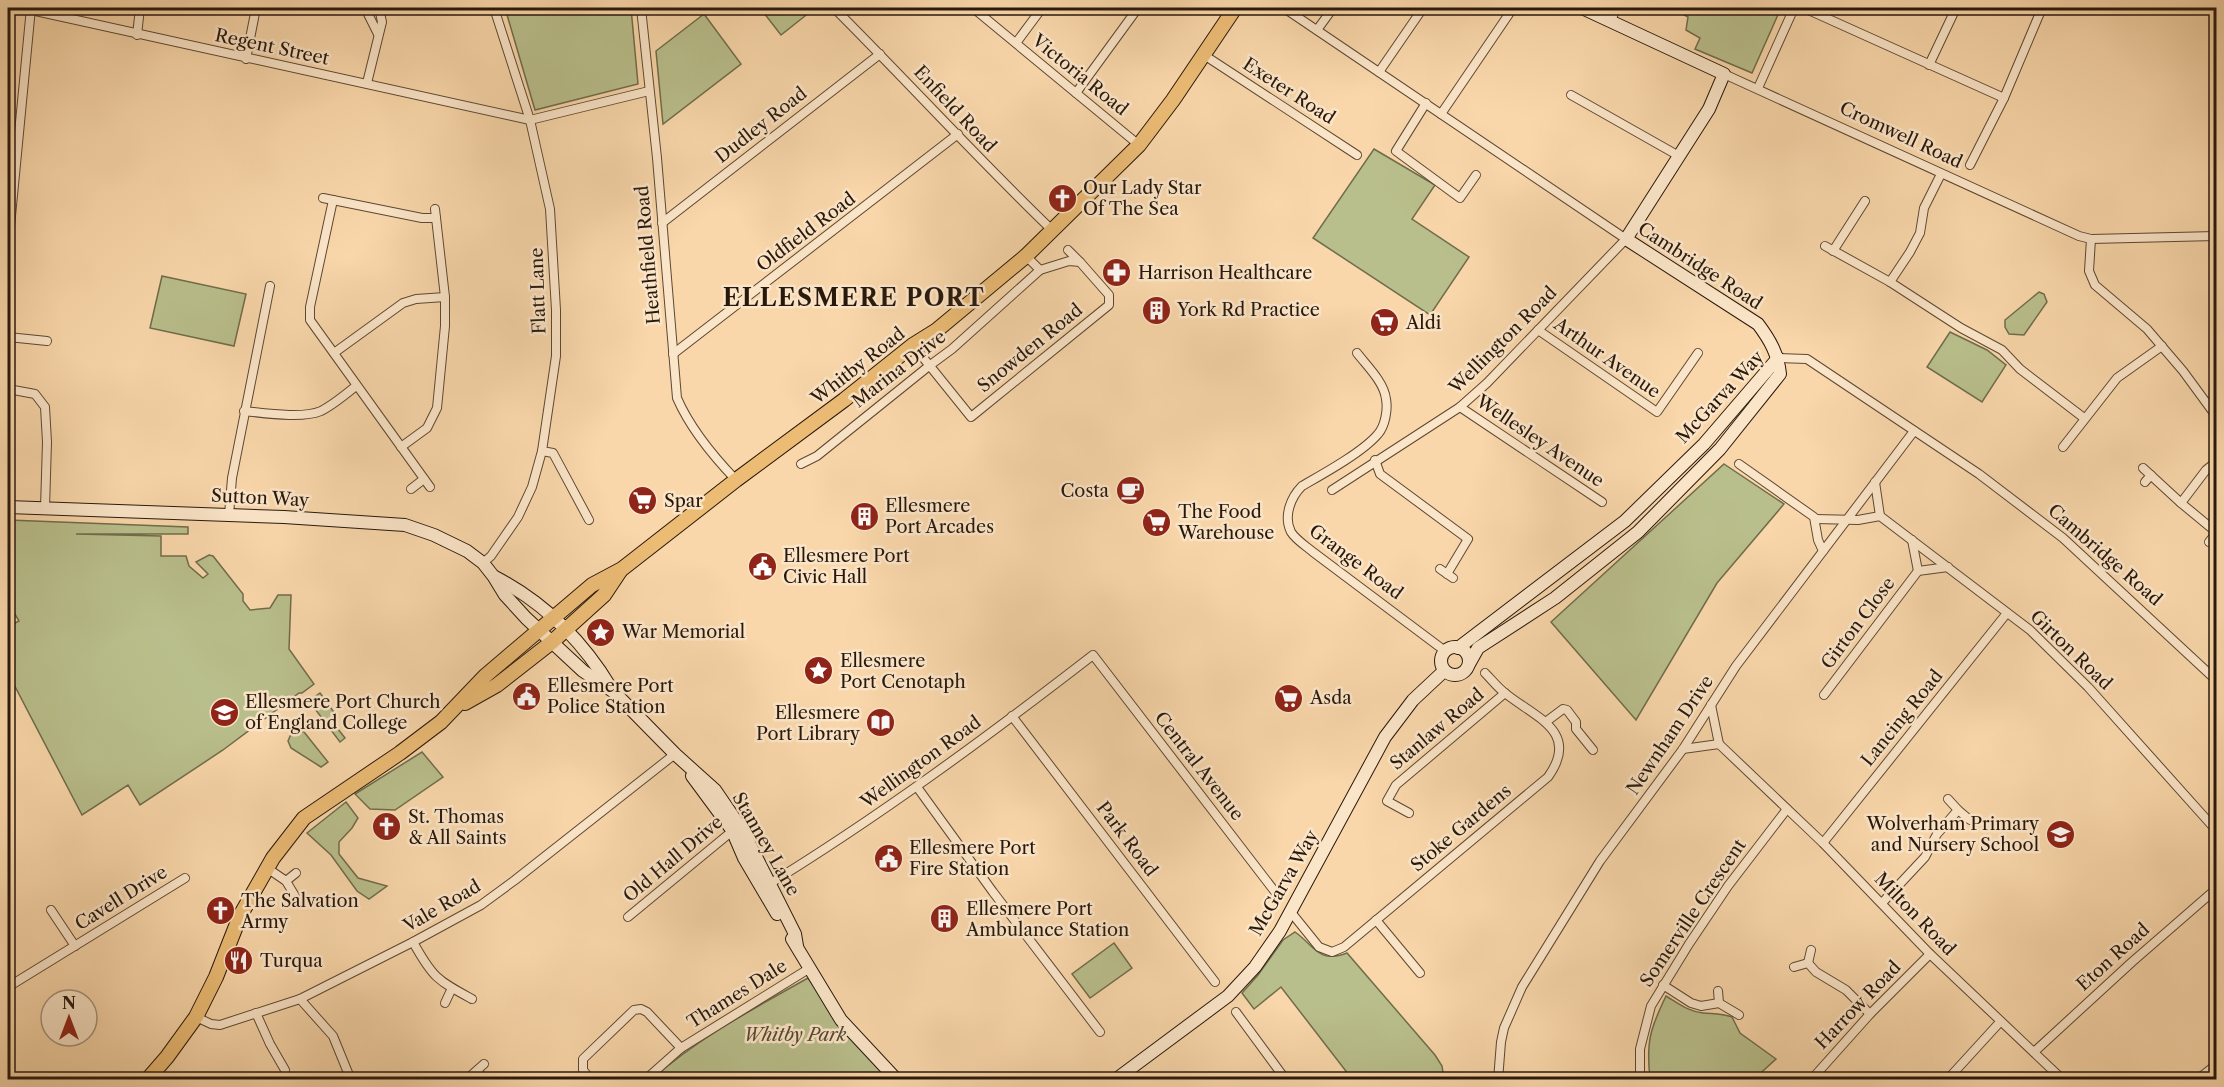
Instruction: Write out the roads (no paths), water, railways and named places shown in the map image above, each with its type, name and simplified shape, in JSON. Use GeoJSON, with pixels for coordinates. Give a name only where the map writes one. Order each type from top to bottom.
{"type":"FeatureCollection","features":[{"type":"Feature","properties":{"kind":"main road","name":"Whitby Road"},"geometry":{"type":"LineString","coordinates":[[147,1080],[196,1017],[216,977],[240,916],[267,868],[304,818],[400,753],[452,711],[485,676],[592,585],[622,569],[736,480],[937,330],[1026,256],[1139,145],[1173,100],[1235,8]]}},
{"type":"Feature","properties":{"kind":"main road","name":"Whitby Road"},"geometry":{"type":"LineString","coordinates":[[452,711],[497,685],[552,642],[604,595],[622,569]]}},
{"type":"Feature","properties":{"kind":"street","name":"Regent Street"},"geometry":{"type":"LineString","coordinates":[[8,8],[31,9],[137,35],[530,120]]}},
{"type":"Feature","properties":{"kind":"street"},"geometry":{"type":"LineString","coordinates":[[137,35],[140,8]]}},
{"type":"Feature","properties":{"kind":"street"},"geometry":{"type":"LineString","coordinates":[[246,58],[256,8]]}},
{"type":"Feature","properties":{"kind":"street"},"geometry":{"type":"LineString","coordinates":[[365,8],[378,34]]}},
{"type":"Feature","properties":{"kind":"street"},"geometry":{"type":"LineString","coordinates":[[367,83],[382,22],[379,8]]}},
{"type":"Feature","properties":{"kind":"street","name":"Flatt Lane"},"geometry":{"type":"LineString","coordinates":[[483,563],[508,533],[524,507],[532,487],[542,451],[555,370],[556,310],[550,209],[530,120],[494,8]]}},
{"type":"Feature","properties":{"kind":"street","name":"Heathfield Road"},"geometry":{"type":"LineString","coordinates":[[641,8],[677,398],[684,415],[721,465],[736,480]]}},
{"type":"Feature","properties":{"kind":"street","name":"Enfield Road"},"geometry":{"type":"LineString","coordinates":[[834,8],[958,134],[982,162],[1053,231]]}},
{"type":"Feature","properties":{"kind":"street","name":"Victoria Road"},"geometry":{"type":"LineString","coordinates":[[973,8],[1139,145]]}},
{"type":"Feature","properties":{"kind":"street"},"geometry":{"type":"LineString","coordinates":[[1016,43],[1042,8]]}},
{"type":"Feature","properties":{"kind":"street"},"geometry":{"type":"LineString","coordinates":[[1076,93],[1138,8]]}},
{"type":"Feature","properties":{"kind":"street","name":"Cambridge Road"},"geometry":{"type":"LineString","coordinates":[[1284,8],[1626,239],[1758,324],[1769,339],[1778,358],[1807,358],[1979,474],[2063,538],[2217,680]]}},
{"type":"Feature","properties":{"kind":"street"},"geometry":{"type":"LineString","coordinates":[[1317,30],[1334,8]]}},
{"type":"Feature","properties":{"kind":"street"},"geometry":{"type":"LineString","coordinates":[[1379,72],[1423,8]]}},
{"type":"Feature","properties":{"kind":"street"},"geometry":{"type":"LineString","coordinates":[[1442,114],[1513,8]]}},
{"type":"Feature","properties":{"kind":"street","name":"Cromwell Road"},"geometry":{"type":"LineString","coordinates":[[1582,8],[2079,236],[2091,239],[2217,236]]}},
{"type":"Feature","properties":{"kind":"street"},"geometry":{"type":"LineString","coordinates":[[1611,21],[1616,8]]}},
{"type":"Feature","properties":{"kind":"street"},"geometry":{"type":"LineString","coordinates":[[1758,88],[1794,8]]}},
{"type":"Feature","properties":{"kind":"street"},"geometry":{"type":"LineString","coordinates":[[1804,8],[2004,98]]}},
{"type":"Feature","properties":{"kind":"street"},"geometry":{"type":"LineString","coordinates":[[1929,65],[1956,8]]}},
{"type":"Feature","properties":{"kind":"street"},"geometry":{"type":"LineString","coordinates":[[1970,165],[2004,98],[2042,8]]}},
{"type":"Feature","properties":{"kind":"street"},"geometry":{"type":"LineString","coordinates":[[8,247],[31,9]]}},
{"type":"Feature","properties":{"kind":"street","name":"Dudley Road"},"geometry":{"type":"LineString","coordinates":[[662,223],[880,54]]}},
{"type":"Feature","properties":{"kind":"street","name":"Exeter Road"},"geometry":{"type":"LineString","coordinates":[[1204,55],[1357,155]]}},
{"type":"Feature","properties":{"kind":"street"},"geometry":{"type":"LineString","coordinates":[[1626,239],[1709,109],[1724,74]]}},
{"type":"Feature","properties":{"kind":"street"},"geometry":{"type":"LineString","coordinates":[[530,120],[650,91]]}},
{"type":"Feature","properties":{"kind":"street"},"geometry":{"type":"LineString","coordinates":[[1571,95],[1679,156]]}},
{"type":"Feature","properties":{"kind":"street"},"geometry":{"type":"LineString","coordinates":[[1426,104],[1396,150],[1460,198],[1476,175]]}},
{"type":"Feature","properties":{"kind":"street","name":"Oldfield Road"},"geometry":{"type":"LineString","coordinates":[[673,354],[958,134]]}},
{"type":"Feature","properties":{"kind":"street"},"geometry":{"type":"LineString","coordinates":[[1890,282],[1920,233],[1924,208],[1941,174]]}},
{"type":"Feature","properties":{"kind":"street"},"geometry":{"type":"LineString","coordinates":[[323,198],[422,218],[435,213],[445,297],[445,326],[437,408],[427,428],[401,447]]}},
{"type":"Feature","properties":{"kind":"street"},"geometry":{"type":"LineString","coordinates":[[333,200],[310,307],[310,320],[427,483],[411,489]]}},
{"type":"Feature","properties":{"kind":"street"},"geometry":{"type":"LineString","coordinates":[[1833,251],[1866,201]]}},
{"type":"Feature","properties":{"kind":"street","name":"Wellington Road"},"geometry":{"type":"LineString","coordinates":[[1332,490],[1460,406],[1487,383],[1626,239]]}},
{"type":"Feature","properties":{"kind":"street"},"geometry":{"type":"LineString","coordinates":[[2091,239],[2089,271],[2096,285],[2147,328],[2217,416]]}},
{"type":"Feature","properties":{"kind":"street"},"geometry":{"type":"LineString","coordinates":[[1825,246],[1890,282],[1961,328],[2002,350],[2020,369],[2084,418]]}},
{"type":"Feature","properties":{"kind":"street"},"geometry":{"type":"LineString","coordinates":[[1068,250],[1080,262]]}},
{"type":"Feature","properties":{"kind":"street"},"geometry":{"type":"LineString","coordinates":[[1026,256],[1040,270],[1070,261],[1080,262]]}},
{"type":"Feature","properties":{"kind":"street","name":"Snowden Road"},"geometry":{"type":"LineString","coordinates":[[929,366],[971,417],[1109,305],[1109,295],[1080,262]]}},
{"type":"Feature","properties":{"kind":"street","name":"Marina Drive"},"geometry":{"type":"LineString","coordinates":[[801,464],[818,456],[952,350],[1040,270]]}},
{"type":"Feature","properties":{"kind":"street"},"geometry":{"type":"LineString","coordinates":[[229,515],[232,478],[270,286]]}},
{"type":"Feature","properties":{"kind":"street"},"geometry":{"type":"LineString","coordinates":[[334,353],[403,303],[416,299],[445,297]]}},
{"type":"Feature","properties":{"kind":"street","name":"Arthur Avenue"},"geometry":{"type":"LineString","coordinates":[[1538,330],[1657,412],[1697,352]]}},
{"type":"Feature","properties":{"kind":"street"},"geometry":{"type":"LineString","coordinates":[[8,337],[47,341]]}},
{"type":"Feature","properties":{"kind":"street"},"geometry":{"type":"LineString","coordinates":[[914,345],[929,366]]}},
{"type":"Feature","properties":{"kind":"street"},"geometry":{"type":"LineString","coordinates":[[2063,447],[2117,378],[2162,346]]}},
{"type":"Feature","properties":{"kind":"street","name":"Grange Road"},"geometry":{"type":"LineString","coordinates":[[1357,353],[1374,374],[1386,398],[1386,419],[1379,433],[1366,444],[1295,492],[1288,512],[1291,531],[1313,552],[1446,651]]}},
{"type":"Feature","properties":{"kind":"street","name":"McGarva Way"},"geometry":{"type":"LineString","coordinates":[[1458,648],[1625,521],[1704,444],[1778,358]]}},
{"type":"Feature","properties":{"kind":"street","name":"McGarva Way"},"geometry":{"type":"LineString","coordinates":[[1468,664],[1478,648],[1556,598],[1638,532],[1720,450],[1780,374],[1778,358]]}},
{"type":"Feature","properties":{"kind":"street"},"geometry":{"type":"LineString","coordinates":[[244,411],[315,413],[331,405],[356,386]]}},
{"type":"Feature","properties":{"kind":"street"},"geometry":{"type":"LineString","coordinates":[[8,389],[35,394],[45,407],[45,508]]}},
{"type":"Feature","properties":{"kind":"street","name":"Wellesley Avenue"},"geometry":{"type":"LineString","coordinates":[[1460,406],[1602,502]]}},
{"type":"Feature","properties":{"kind":"street","name":"Newnham Drive"},"geometry":{"type":"LineString","coordinates":[[1498,1080],[1500,1042],[1522,987],[1600,861],[1683,749],[1736,666],[1914,431]]}},
{"type":"Feature","properties":{"kind":"street"},"geometry":{"type":"LineString","coordinates":[[542,451],[553,453],[589,520]]}},
{"type":"Feature","properties":{"kind":"street"},"geometry":{"type":"LineString","coordinates":[[1375,460],[1380,474],[1468,539],[1446,573]]}},
{"type":"Feature","properties":{"kind":"street"},"geometry":{"type":"LineString","coordinates":[[2181,503],[2206,470],[2217,462]]}},
{"type":"Feature","properties":{"kind":"street"},"geometry":{"type":"LineString","coordinates":[[1739,465],[1815,519],[1858,520],[1880,516],[1875,482]]}},
{"type":"Feature","properties":{"kind":"street"},"geometry":{"type":"LineString","coordinates":[[2142,468],[2148,479],[2217,532],[2209,542]]}},
{"type":"Feature","properties":{"kind":"street","name":"Sutton Way"},"geometry":{"type":"LineString","coordinates":[[8,507],[229,515],[405,525],[434,535],[467,551],[483,563],[505,595],[539,629]]}},
{"type":"Feature","properties":{"kind":"street","name":"Girton Road"},"geometry":{"type":"LineString","coordinates":[[1880,516],[2030,630],[2088,687],[2217,830]]}},
{"type":"Feature","properties":{"kind":"street"},"geometry":{"type":"LineString","coordinates":[[1815,519],[1818,540],[1823,551]]}},
{"type":"Feature","properties":{"kind":"street","name":"Girton Close"},"geometry":{"type":"LineString","coordinates":[[1912,540],[1918,571]]}},
{"type":"Feature","properties":{"kind":"street","name":"Girton Close"},"geometry":{"type":"LineString","coordinates":[[1824,695],[1918,571],[1948,567]]}},
{"type":"Feature","properties":{"kind":"street","name":"Sutton Way"},"geometry":{"type":"LineString","coordinates":[[494,577],[515,588],[555,616]]}},
{"type":"Feature","properties":{"kind":"street","name":"Lancing Road"},"geometry":{"type":"LineString","coordinates":[[1823,843],[2007,613]]}},
{"type":"Feature","properties":{"kind":"street","name":"Stanney Lane"},"geometry":{"type":"LineString","coordinates":[[555,616],[594,660],[614,692]]}},
{"type":"Feature","properties":{"kind":"street","name":"Stanney Lane"},"geometry":{"type":"LineString","coordinates":[[539,629],[583,671],[614,692],[675,754],[715,790],[736,828],[744,858],[766,886],[797,946],[841,1020],[897,1080]]}},
{"type":"Feature","properties":{"kind":"street"},"geometry":{"type":"LineString","coordinates":[[1458,648],[1468,656],[1467,668],[1460,675],[1444,671],[1441,662],[1446,651],[1458,648]]}},
{"type":"Feature","properties":{"kind":"street","name":"Wellington Road"},"geometry":{"type":"LineString","coordinates":[[766,886],[841,839],[917,787],[1093,656]]}},
{"type":"Feature","properties":{"kind":"street","name":"Central Avenue"},"geometry":{"type":"LineString","coordinates":[[1093,656],[1278,897]]}},
{"type":"Feature","properties":{"kind":"street","name":"McGarva Way"},"geometry":{"type":"LineString","coordinates":[[1124,1077],[1228,996],[1255,967],[1280,931],[1385,737],[1413,700],[1444,671]]}},
{"type":"Feature","properties":{"kind":"street"},"geometry":{"type":"LineString","coordinates":[[1485,673],[1505,693],[1547,721],[1563,710],[1567,710],[1576,722],[1576,729],[1593,750]]}},
{"type":"Feature","properties":{"kind":"street","name":"Stanlaw Road"},"geometry":{"type":"LineString","coordinates":[[1409,813],[1387,801],[1396,785],[1505,693]]}},
{"type":"Feature","properties":{"kind":"street"},"geometry":{"type":"LineString","coordinates":[[1683,749],[1719,744],[1711,705]]}},
{"type":"Feature","properties":{"kind":"street","name":"Park Road"},"geometry":{"type":"LineString","coordinates":[[1012,716],[1215,982]]}},
{"type":"Feature","properties":{"kind":"street","name":"Stoke Gardens"},"geometry":{"type":"LineString","coordinates":[[1290,910],[1319,947],[1332,952],[1344,947],[1548,777],[1557,765],[1560,751],[1556,735],[1547,721]]}},
{"type":"Feature","properties":{"kind":"street","name":"Milton Road"},"geometry":{"type":"LineString","coordinates":[[1719,744],[1823,843],[1930,954],[2063,1080]]}},
{"type":"Feature","properties":{"kind":"street","name":"Stanney Lane"},"geometry":{"type":"LineString","coordinates":[[675,754],[736,828]]}},
{"type":"Feature","properties":{"kind":"street","name":"Vale Road"},"geometry":{"type":"LineString","coordinates":[[196,1017],[211,1024],[220,1025],[300,999],[481,905],[675,754]]}},
{"type":"Feature","properties":{"kind":"street"},"geometry":{"type":"LineString","coordinates":[[917,787],[1100,1032]]}},
{"type":"Feature","properties":{"kind":"street"},"geometry":{"type":"LineString","coordinates":[[1948,799],[1970,820]]}},
{"type":"Feature","properties":{"kind":"street","name":"Somerville Crescent"},"geometry":{"type":"LineString","coordinates":[[1640,1080],[1640,1049],[1643,1030],[1651,1006],[1728,886],[1787,809]]}},
{"type":"Feature","properties":{"kind":"street"},"geometry":{"type":"LineString","coordinates":[[1882,903],[1925,857],[1937,834],[1958,810]]}},
{"type":"Feature","properties":{"kind":"street","name":"Old Hall Drive"},"geometry":{"type":"LineString","coordinates":[[628,917],[736,828]]}},
{"type":"Feature","properties":{"kind":"street"},"geometry":{"type":"LineString","coordinates":[[267,868],[286,881],[295,896]]}},
{"type":"Feature","properties":{"kind":"street"},"geometry":{"type":"LineString","coordinates":[[286,881],[296,873]]}},
{"type":"Feature","properties":{"kind":"street","name":"Cavell Drive"},"geometry":{"type":"LineString","coordinates":[[8,987],[185,878]]}},
{"type":"Feature","properties":{"kind":"street","name":"Eton Road"},"geometry":{"type":"LineString","coordinates":[[2034,1052],[2132,962],[2217,889]]}},
{"type":"Feature","properties":{"kind":"street","name":"Cavell Drive"},"geometry":{"type":"LineString","coordinates":[[51,910],[75,946]]}},
{"type":"Feature","properties":{"kind":"street"},"geometry":{"type":"LineString","coordinates":[[1376,920],[1420,973]]}},
{"type":"Feature","properties":{"kind":"street"},"geometry":{"type":"LineString","coordinates":[[413,942],[428,969],[440,982],[472,999]]}},
{"type":"Feature","properties":{"kind":"street"},"geometry":{"type":"LineString","coordinates":[[1808,963],[1811,950]]}},
{"type":"Feature","properties":{"kind":"street","name":"Harrow Road"},"geometry":{"type":"LineString","coordinates":[[1811,1080],[1870,1014],[1930,954]]}},
{"type":"Feature","properties":{"kind":"street"},"geometry":{"type":"LineString","coordinates":[[1794,967],[1808,963]]}},
{"type":"Feature","properties":{"kind":"street"},"geometry":{"type":"LineString","coordinates":[[1808,963],[1816,972],[1846,990],[1870,1014]]}},
{"type":"Feature","properties":{"kind":"street","name":"Thames Dale"},"geometry":{"type":"LineString","coordinates":[[645,1080],[681,1048],[810,968]]}},
{"type":"Feature","properties":{"kind":"street"},"geometry":{"type":"LineString","coordinates":[[1663,985],[1691,1003],[1701,1006],[1719,1003],[1739,1015]]}},
{"type":"Feature","properties":{"kind":"street"},"geometry":{"type":"LineString","coordinates":[[445,1003],[452,988]]}},
{"type":"Feature","properties":{"kind":"street"},"geometry":{"type":"LineString","coordinates":[[1718,991],[1719,1003]]}},
{"type":"Feature","properties":{"kind":"street"},"geometry":{"type":"LineString","coordinates":[[300,999],[333,1036],[351,1080]]}},
{"type":"Feature","properties":{"kind":"street","name":"Thames Dale"},"geometry":{"type":"LineString","coordinates":[[591,1080],[583,1070],[583,1059],[634,1010],[647,1012],[681,1048]]}},
{"type":"Feature","properties":{"kind":"street"},"geometry":{"type":"LineString","coordinates":[[1236,1012],[1286,1080]]}},
{"type":"Feature","properties":{"kind":"street"},"geometry":{"type":"LineString","coordinates":[[256,1013],[285,1070]]}},
{"type":"Feature","properties":{"kind":"street"},"geometry":{"type":"LineString","coordinates":[[1947,1080],[2000,1022]]}},
{"type":"Feature","properties":{"kind":"street"},"geometry":{"type":"LineString","coordinates":[[2197,1080],[2217,1065]]}},
{"type":"Feature","properties":{"kind":"street"},"geometry":{"type":"LineString","coordinates":[[466,1080],[480,1068],[485,1080]]}},
{"type":"Feature","properties":{"kind":"place","name":"Our Lady Star Of The Sea"},"geometry":{"type":"Point","coordinates":[1062,198]}},
{"type":"Feature","properties":{"kind":"place","name":"Harrison Healthcare"},"geometry":{"type":"Point","coordinates":[1117,273]}},
{"type":"Feature","properties":{"kind":"place","name":"York Rd Practice"},"geometry":{"type":"Point","coordinates":[1156,310]}},
{"type":"Feature","properties":{"kind":"place","name":"Aldi"},"geometry":{"type":"Point","coordinates":[1385,323]}},
{"type":"Feature","properties":{"kind":"place","name":"Costa"},"geometry":{"type":"Point","coordinates":[1130,491]}},
{"type":"Feature","properties":{"kind":"place","name":"Spar"},"geometry":{"type":"Point","coordinates":[643,501]}},
{"type":"Feature","properties":{"kind":"place","name":"Ellesmere Port Arcades"},"geometry":{"type":"Point","coordinates":[864,516]}},
{"type":"Feature","properties":{"kind":"place","name":"The Food Warehouse"},"geometry":{"type":"Point","coordinates":[1157,522]}},
{"type":"Feature","properties":{"kind":"place","name":"Ellesmere Port Civic Hall"},"geometry":{"type":"Point","coordinates":[762,566]}},
{"type":"Feature","properties":{"kind":"place","name":"War Memorial"},"geometry":{"type":"Point","coordinates":[601,632]}},
{"type":"Feature","properties":{"kind":"place","name":"Ellesmere Port Cenotaph"},"geometry":{"type":"Point","coordinates":[819,671]}},
{"type":"Feature","properties":{"kind":"place","name":"Ellesmere Port Police Station"},"geometry":{"type":"Point","coordinates":[526,696]}},
{"type":"Feature","properties":{"kind":"place","name":"Asda"},"geometry":{"type":"Point","coordinates":[1289,698]}},
{"type":"Feature","properties":{"kind":"place","name":"Ellesmere Port Church of England College"},"geometry":{"type":"Point","coordinates":[224,712]}},
{"type":"Feature","properties":{"kind":"place","name":"Ellesmere Port Library"},"geometry":{"type":"Point","coordinates":[881,723]}},
{"type":"Feature","properties":{"kind":"place","name":"St. Thomas & All Saints"},"geometry":{"type":"Point","coordinates":[387,827]}},
{"type":"Feature","properties":{"kind":"place","name":"Wolverham Primary and Nursery School"},"geometry":{"type":"Point","coordinates":[2060,834]}},
{"type":"Feature","properties":{"kind":"place","name":"Ellesmere Port Fire Station"},"geometry":{"type":"Point","coordinates":[888,858]}},
{"type":"Feature","properties":{"kind":"place","name":"The Salvation Army"},"geometry":{"type":"Point","coordinates":[220,911]}},
{"type":"Feature","properties":{"kind":"place","name":"Ellesmere Port Ambulance Station"},"geometry":{"type":"Point","coordinates":[945,919]}},
{"type":"Feature","properties":{"kind":"place","name":"Turqua"},"geometry":{"type":"Point","coordinates":[239,961]}},
{"type":"Feature","properties":{"kind":"district","name":"ELLESMERE PORT"},"geometry":{"type":"Point","coordinates":[854,297]}},
{"type":"Feature","properties":{"kind":"park label","name":"Whitby Park"},"geometry":{"type":"Point","coordinates":[795,1035]}}]}
